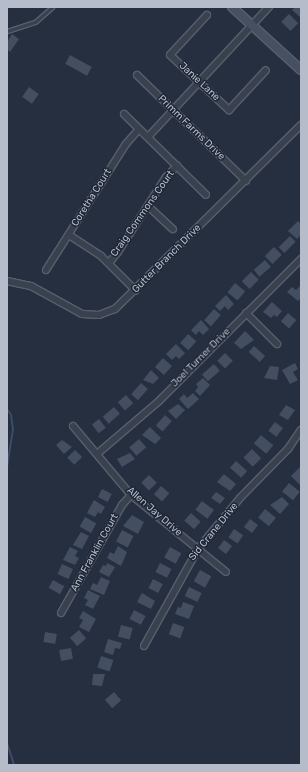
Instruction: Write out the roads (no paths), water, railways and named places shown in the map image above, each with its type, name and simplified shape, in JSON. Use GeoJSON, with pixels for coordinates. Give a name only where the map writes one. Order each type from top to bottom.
{"type":"FeatureCollection","features":[{"type":"Feature","properties":{"kind":"main road"},"geometry":{"type":"LineString","coordinates":[[232,7],[253,24],[301,70]]}},
{"type":"Feature","properties":{"kind":"main road"},"geometry":{"type":"LineString","coordinates":[[290,61],[301,78]]}},
{"type":"Feature","properties":{"kind":"street"},"geometry":{"type":"LineString","coordinates":[[148,137],[269,7]]}},
{"type":"Feature","properties":{"kind":"street","name":"Janie Lane"},"geometry":{"type":"LineString","coordinates":[[207,15],[170,56],[229,110],[266,70]]}},
{"type":"Feature","properties":{"kind":"street","name":"Primm Farms Drive"},"geometry":{"type":"LineString","coordinates":[[137,75],[246,181]]}},
{"type":"Feature","properties":{"kind":"street"},"geometry":{"type":"LineString","coordinates":[[124,114],[206,195]]}},
{"type":"Feature","properties":{"kind":"street","name":"Gutter Branch Drive"},"geometry":{"type":"LineString","coordinates":[[7,281],[31,286],[72,310],[88,315],[99,315],[115,310],[301,125]]}},
{"type":"Feature","properties":{"kind":"street","name":"Coretha Court"},"geometry":{"type":"LineString","coordinates":[[46,270],[126,144],[139,129]]}},
{"type":"Feature","properties":{"kind":"street","name":"Craig Commons Court"},"geometry":{"type":"LineString","coordinates":[[109,263],[118,252],[166,177],[177,166]]}},
{"type":"Feature","properties":{"kind":"street"},"geometry":{"type":"LineString","coordinates":[[148,206],[173,229]]}},
{"type":"Feature","properties":{"kind":"street"},"geometry":{"type":"LineString","coordinates":[[69,235],[109,263],[136,290]]}},
{"type":"Feature","properties":{"kind":"street","name":"Joel Turner Drive"},"geometry":{"type":"LineString","coordinates":[[97,454],[154,405],[301,259]]}},
{"type":"Feature","properties":{"kind":"street"},"geometry":{"type":"LineString","coordinates":[[246,314],[277,344]]}},
{"type":"Feature","properties":{"kind":"street","name":"Allen Jay Drive"},"geometry":{"type":"LineString","coordinates":[[73,426],[131,495],[226,572]]}},
{"type":"Feature","properties":{"kind":"street","name":"Sid Crane Drive"},"geometry":{"type":"LineString","coordinates":[[144,646],[198,549],[240,498],[288,449],[301,430]]}},
{"type":"Feature","properties":{"kind":"street","name":"Ann Franklin Court"},"geometry":{"type":"LineString","coordinates":[[61,613],[122,505],[131,495]]}},
{"type":"Feature","properties":{"kind":"lane"},"geometry":{"type":"LineString","coordinates":[[7,31],[35,22],[52,7]]}},
{"type":"Feature","properties":{"kind":"waterway"},"geometry":{"type":"LineString","coordinates":[[7,409],[11,415],[13,429],[7,466]]}},
{"type":"Feature","properties":{"kind":"waterway"},"geometry":{"type":"LineString","coordinates":[[7,515],[7,539]]}},
{"type":"Feature","properties":{"kind":"waterway"},"geometry":{"type":"LineString","coordinates":[[7,542],[7,551]]}},
{"type":"Feature","properties":{"kind":"waterway"},"geometry":{"type":"LineString","coordinates":[[7,743],[14,765]]}}]}
